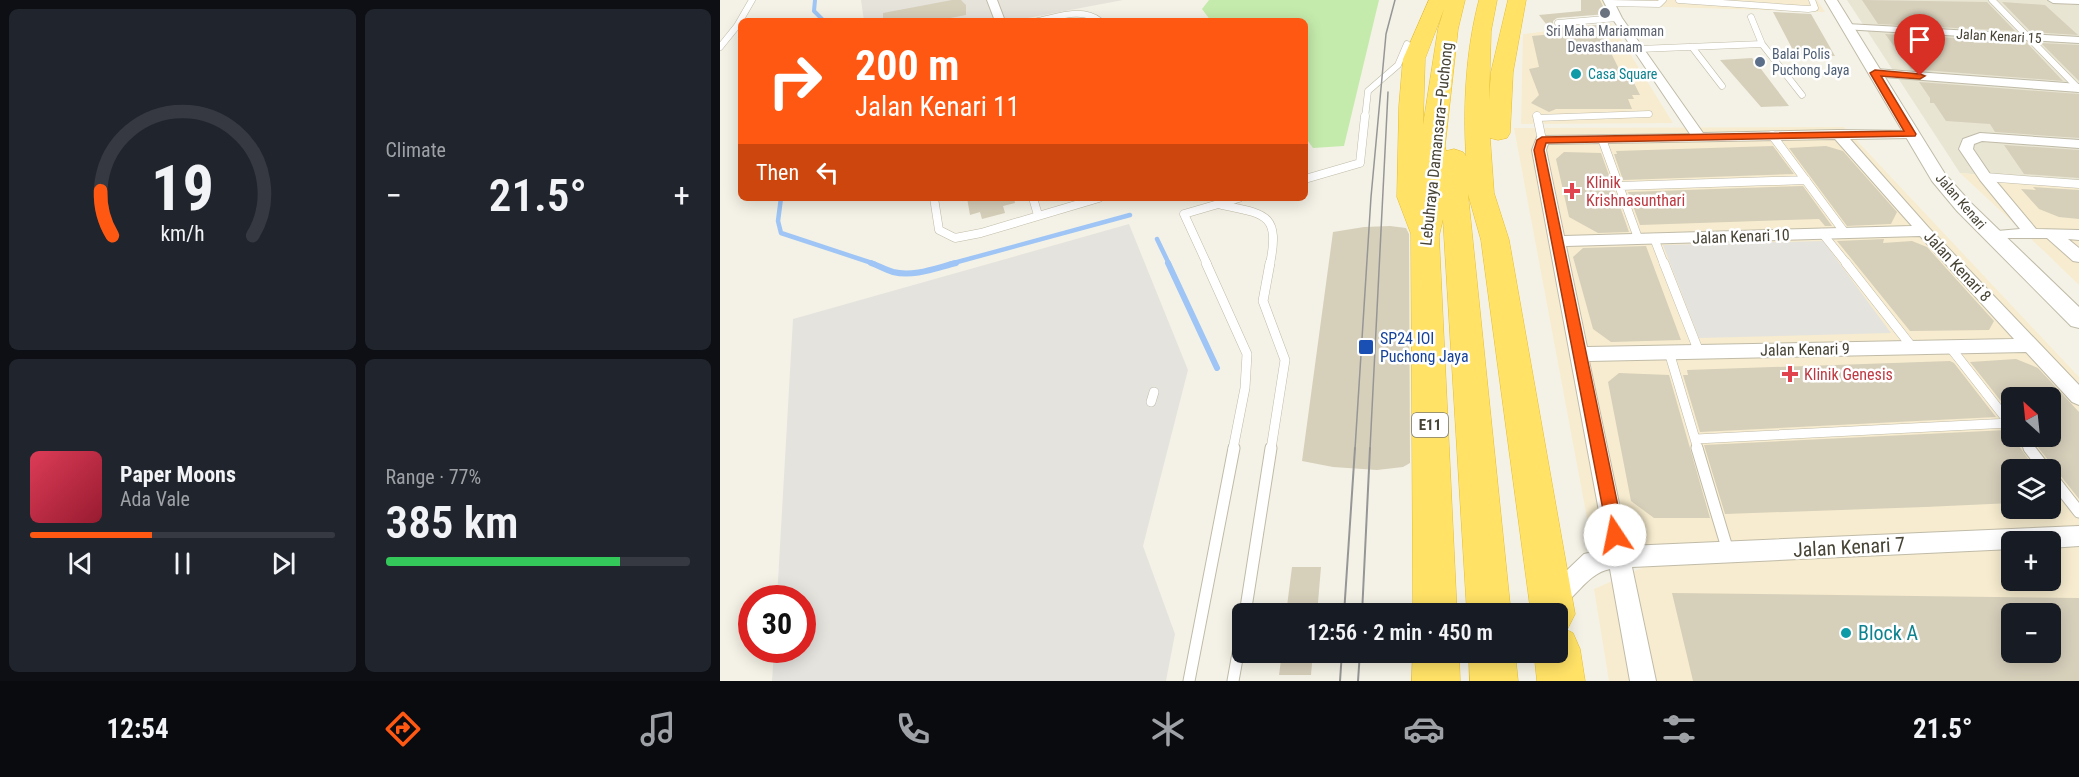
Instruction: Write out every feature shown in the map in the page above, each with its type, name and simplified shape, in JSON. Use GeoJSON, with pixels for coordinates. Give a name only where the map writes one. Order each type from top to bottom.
{"type":"FeatureCollection","features":[{"type":"Feature","properties":{"kind":"highway"},"geometry":{"type":"LineString","coordinates":[[1410,51],[1438,0]]}},
{"type":"Feature","properties":{"kind":"highway","name":"Lebuhraya Damansara–Puchong"},"geometry":{"type":"LineString","coordinates":[[1456,0],[1453,177],[1462,260],[1488,603]]}},
{"type":"Feature","properties":{"kind":"highway","name":"Lebuhraya Damansara–Puchong"},"geometry":{"type":"LineString","coordinates":[[1435,603],[1425,236],[1435,189],[1434,146],[1456,30],[1471,0]]}},
{"type":"Feature","properties":{"kind":"highway"},"geometry":{"type":"LineString","coordinates":[[1488,0],[1481,31],[1476,120],[1481,193],[1495,240],[1551,603]]}},
{"type":"Feature","properties":{"kind":"highway"},"geometry":{"type":"LineString","coordinates":[[1495,240],[1502,72],[1517,0]]}},
{"type":"Feature","properties":{"kind":"highway"},"geometry":{"type":"LineString","coordinates":[[1409,20],[1412,197],[1425,236]]}},
{"type":"Feature","properties":{"kind":"highway"},"geometry":{"type":"LineString","coordinates":[[1462,260],[1467,156],[1469,137],[1476,120]]}},
{"type":"Feature","properties":{"kind":"highway"},"geometry":{"type":"LineString","coordinates":[[1436,663],[1437,681]]}},
{"type":"Feature","properties":{"kind":"highway"},"geometry":{"type":"LineString","coordinates":[[1493,663],[1494,681]]}},
{"type":"Feature","properties":{"kind":"highway"},"geometry":{"type":"LineString","coordinates":[[1559,663],[1561,681]]}},
{"type":"Feature","properties":{"kind":"street"},"geometry":{"type":"LineString","coordinates":[[992,0],[999,18]]}},
{"type":"Feature","properties":{"kind":"street","name":"Jalan Kenari"},"geometry":{"type":"LineString","coordinates":[[1831,0],[1938,177],[1992,235],[2079,320]]}},
{"type":"Feature","properties":{"kind":"street"},"geometry":{"type":"LineString","coordinates":[[2053,0],[2079,1]]}},
{"type":"Feature","properties":{"kind":"street"},"geometry":{"type":"LineString","coordinates":[[1609,2],[1617,18],[1698,136]]}},
{"type":"Feature","properties":{"kind":"street","name":"Jalan Kenari 15"},"geometry":{"type":"LineString","coordinates":[[1846,27],[2079,40]]}},
{"type":"Feature","properties":{"kind":"street"},"geometry":{"type":"LineString","coordinates":[[1875,73],[2079,88]]}},
{"type":"Feature","properties":{"kind":"street","name":"Jalan Kenari 8"},"geometry":{"type":"LineString","coordinates":[[1838,134],[1924,231],[2079,397]]}},
{"type":"Feature","properties":{"kind":"street"},"geometry":{"type":"LineString","coordinates":[[1643,681],[1539,150],[1542,140],[1911,134]]}},
{"type":"Feature","properties":{"kind":"street"},"geometry":{"type":"LineString","coordinates":[[2032,234],[1985,177],[1966,149],[1968,142],[1980,137],[1992,137],[2079,144]]}},
{"type":"Feature","properties":{"kind":"street","name":"Jalan Kenari 10"},"geometry":{"type":"LineString","coordinates":[[1558,241],[1924,231]]}},
{"type":"Feature","properties":{"kind":"street"},"geometry":{"type":"LineString","coordinates":[[1992,235],[2051,233],[2079,235]]}},
{"type":"Feature","properties":{"kind":"street"},"geometry":{"type":"LineString","coordinates":[[2051,233],[2079,257]]}},
{"type":"Feature","properties":{"kind":"street","name":"Jalan Kenari 9"},"geometry":{"type":"LineString","coordinates":[[1580,354],[2031,345]]}},
{"type":"Feature","properties":{"kind":"street","name":"Jalan Kenari 7"},"geometry":{"type":"LineString","coordinates":[[1556,603],[1592,562],[1619,557],[2079,536]]}},
{"type":"Feature","properties":{"kind":"lane"},"geometry":{"type":"LineString","coordinates":[[742,18],[752,0]]}},
{"type":"Feature","properties":{"kind":"lane"},"geometry":{"type":"LineString","coordinates":[[1609,2],[1659,4],[1663,0]]}},
{"type":"Feature","properties":{"kind":"lane"},"geometry":{"type":"LineString","coordinates":[[1679,0],[1808,9],[1815,8],[1812,0]]}},
{"type":"Feature","properties":{"kind":"lane"},"geometry":{"type":"LineString","coordinates":[[1992,0],[2079,88]]}},
{"type":"Feature","properties":{"kind":"lane"},"geometry":{"type":"LineString","coordinates":[[1056,18],[1080,14],[1093,15],[1096,18]]}},
{"type":"Feature","properties":{"kind":"lane"},"geometry":{"type":"LineString","coordinates":[[1751,17],[1762,44],[1802,95]]}},
{"type":"Feature","properties":{"kind":"lane"},"geometry":{"type":"LineString","coordinates":[[1558,23],[1617,18]]}},
{"type":"Feature","properties":{"kind":"lane"},"geometry":{"type":"LineString","coordinates":[[720,47],[738,24]]}},
{"type":"Feature","properties":{"kind":"lane"},"geometry":{"type":"LineString","coordinates":[[1639,49],[1762,44]]}},
{"type":"Feature","properties":{"kind":"lane"},"geometry":{"type":"LineString","coordinates":[[1692,47],[1722,86]]}},
{"type":"Feature","properties":{"kind":"lane"},"geometry":{"type":"LineString","coordinates":[[1308,178],[1360,163],[1368,92],[1410,51]]}},
{"type":"Feature","properties":{"kind":"lane"},"geometry":{"type":"LineString","coordinates":[[1542,140],[1537,116],[1649,114]]}},
{"type":"Feature","properties":{"kind":"lane"},"geometry":{"type":"LineString","coordinates":[[1772,135],[1845,233]]}},
{"type":"Feature","properties":{"kind":"lane"},"geometry":{"type":"LineString","coordinates":[[1602,139],[1638,238]]}},
{"type":"Feature","properties":{"kind":"lane"},"geometry":{"type":"LineString","coordinates":[[1985,177],[2079,184]]}},
{"type":"Feature","properties":{"kind":"lane"},"geometry":{"type":"LineString","coordinates":[[1619,186],[1806,180]]}},
{"type":"Feature","properties":{"kind":"lane"},"geometry":{"type":"LineString","coordinates":[[934,201],[939,230],[945,235],[956,238],[981,233],[1038,215],[1073,201]]}},
{"type":"Feature","properties":{"kind":"lane"},"geometry":{"type":"LineString","coordinates":[[1034,201],[1038,215]]}},
{"type":"Feature","properties":{"kind":"lane"},"geometry":{"type":"LineString","coordinates":[[1189,681],[1245,388],[1246,354],[1184,214],[1228,201]]}},
{"type":"Feature","properties":{"kind":"lane"},"geometry":{"type":"LineString","coordinates":[[1217,204],[1253,211],[1264,215],[1270,221],[1274,244],[1263,301],[1284,360],[1247,603]]}},
{"type":"Feature","properties":{"kind":"lane"},"geometry":{"type":"LineString","coordinates":[[1822,233],[1912,347]]}},
{"type":"Feature","properties":{"kind":"lane"},"geometry":{"type":"LineString","coordinates":[[1654,238],[1699,352]]}},
{"type":"Feature","properties":{"kind":"lane"},"geometry":{"type":"LineString","coordinates":[[1950,347],[2001,411]]}},
{"type":"Feature","properties":{"kind":"lane"},"geometry":{"type":"LineString","coordinates":[[1670,352],[1728,553]]}},
{"type":"Feature","properties":{"kind":"lane"},"geometry":{"type":"LineString","coordinates":[[1696,439],[2001,424]]}},
{"type":"Feature","properties":{"kind":"lane"},"geometry":{"type":"LineString","coordinates":[[2028,447],[2038,459]]}},
{"type":"Feature","properties":{"kind":"lane"},"geometry":{"type":"LineString","coordinates":[[2061,489],[2079,512]]}},
{"type":"Feature","properties":{"kind":"lane"},"geometry":{"type":"LineString","coordinates":[[1233,681],[1236,663]]}},
{"type":"Feature","properties":{"kind":"shaded area"},"geometry":{"type":"Polygon","coordinates":[[[861,0],[1123,0],[1028,18],[864,18],[861,0]]]}},
{"type":"Feature","properties":{"kind":"shaded area"},"geometry":{"type":"Polygon","coordinates":[[[1599,0],[1817,0],[1825,12],[1603,5],[1599,0]]]}},
{"type":"Feature","properties":{"kind":"shaded area"},"geometry":{"type":"Polygon","coordinates":[[[1847,0],[2079,0],[2079,183],[1960,173],[1847,0]]]}},
{"type":"Feature","properties":{"kind":"shaded area"},"geometry":{"type":"Polygon","coordinates":[[[1611,23],[1673,123],[1521,124],[1523,34],[1611,23]]]}},
{"type":"Feature","properties":{"kind":"shaded area"},"geometry":{"type":"Polygon","coordinates":[[[1844,127],[2079,377],[2079,681],[1609,681],[1594,589],[1642,568],[1587,518],[1514,128],[1844,127]]]}},
{"type":"Feature","properties":{"kind":"shaded area"},"geometry":{"type":"Polygon","coordinates":[[[1960,173],[2079,183],[2079,285],[2045,252],[1960,173]]]}},
{"type":"Feature","properties":{"kind":"shaded area"},"geometry":{"type":"Polygon","coordinates":[[[1129,224],[1188,370],[1143,546],[1175,634],[1166,681],[772,681],[773,663],[816,663],[816,585],[778,585],[793,319],[1129,224]]]}},
{"type":"Feature","properties":{"kind":"shaded area"},"geometry":{"type":"Polygon","coordinates":[[[1823,241],[1891,333],[1699,338],[1663,245],[1823,241]]]}},
{"type":"Feature","properties":{"kind":"green space"},"geometry":{"type":"Polygon","coordinates":[[[1209,0],[1379,0],[1344,146],[1313,148],[1308,141],[1308,18],[1209,18],[1202,9],[1209,0]]]}},
{"type":"Feature","properties":{"kind":"building"},"geometry":{"type":"Polygon","coordinates":[[[952,0],[961,0],[966,5],[966,15],[950,18],[883,18],[883,13],[952,0]]]}},
{"type":"Feature","properties":{"kind":"building","name":"Casa Square"},"geometry":{"type":"Polygon","coordinates":[[[1581,0],[1600,0],[1607,14],[1557,18],[1553,21],[1553,25],[1558,28],[1597,25],[1624,79],[1632,79],[1640,95],[1632,95],[1634,99],[1628,99],[1632,109],[1556,109],[1549,112],[1531,103],[1539,95],[1529,69],[1539,67],[1532,36],[1554,34],[1539,15],[1581,11],[1581,0]]]}},
{"type":"Feature","properties":{"kind":"building"},"geometry":{"type":"Polygon","coordinates":[[[1862,0],[1987,2],[2015,31],[1878,24],[1862,0]]]}},
{"type":"Feature","properties":{"kind":"building"},"geometry":{"type":"Polygon","coordinates":[[[2002,2],[2045,5],[2078,35],[2031,32],[2002,2]]]}},
{"type":"Feature","properties":{"kind":"building"},"geometry":{"type":"Polygon","coordinates":[[[1773,12],[1811,14],[1835,56],[1795,54],[1773,12]]]}},
{"type":"Feature","properties":{"kind":"building"},"geometry":{"type":"Polygon","coordinates":[[[1885,34],[2026,42],[2063,81],[1911,69],[1885,34]]]}},
{"type":"Feature","properties":{"kind":"building"},"geometry":{"type":"Polygon","coordinates":[[[2041,43],[2079,45],[2079,81],[2041,43]]]}},
{"type":"Feature","properties":{"kind":"building"},"geometry":{"type":"Polygon","coordinates":[[[1752,58],[1789,106],[1761,107],[1720,60],[1752,58]]]}},
{"type":"Feature","properties":{"kind":"building"},"geometry":{"type":"Polygon","coordinates":[[[1919,82],[2079,94],[2079,138],[1995,132],[1990,124],[1946,121],[1934,103],[1930,103],[1930,98],[1919,82]]]}},
{"type":"Feature","properties":{"kind":"building"},"geometry":{"type":"Polygon","coordinates":[[[2004,145],[2079,150],[2079,178],[2024,174],[2004,145]]]}},
{"type":"Feature","properties":{"kind":"building"},"geometry":{"type":"Polygon","coordinates":[[[1773,146],[1794,174],[1623,180],[1614,154],[1617,154],[1616,151],[1773,146]]]}},
{"type":"Feature","properties":{"kind":"building"},"geometry":{"type":"Polygon","coordinates":[[[1826,146],[1843,151],[1897,212],[1891,224],[1847,226],[1789,148],[1826,146]]]}},
{"type":"Feature","properties":{"kind":"building"},"geometry":{"type":"Polygon","coordinates":[[[1564,152],[1601,153],[1629,232],[1598,233],[1569,217],[1556,159],[1564,152]]]}},
{"type":"Feature","properties":{"kind":"building"},"geometry":{"type":"Polygon","coordinates":[[[1803,186],[1832,226],[1825,226],[1819,219],[1640,225],[1628,192],[1803,186]]]}},
{"type":"Feature","properties":{"kind":"building"},"geometry":{"type":"Polygon","coordinates":[[[2033,187],[2079,190],[2079,219],[2059,217],[2039,209],[2021,189],[2036,190],[2033,187]]]}},
{"type":"Feature","properties":{"kind":"building"},"geometry":{"type":"Polygon","coordinates":[[[968,201],[1015,201],[1015,203],[1003,206],[1005,213],[982,219],[980,212],[970,215],[968,201]]]}},
{"type":"Feature","properties":{"kind":"building","name":"SP24 IOI Puchong Jaya"},"geometry":{"type":"Polygon","coordinates":[[[1390,226],[1406,228],[1409,234],[1410,463],[1403,467],[1377,470],[1333,467],[1302,461],[1333,232],[1390,226]]]}},
{"type":"Feature","properties":{"kind":"building"},"geometry":{"type":"Polygon","coordinates":[[[1884,239],[1883,243],[1912,241],[1927,247],[1994,321],[1989,330],[1910,331],[1837,241],[1884,239]]]}},
{"type":"Feature","properties":{"kind":"building"},"geometry":{"type":"Polygon","coordinates":[[[1646,246],[1681,340],[1611,342],[1593,329],[1573,257],[1583,248],[1646,246]]]}},
{"type":"Feature","properties":{"kind":"building"},"geometry":{"type":"Polygon","coordinates":[[[2016,359],[2038,368],[2056,387],[2001,387],[2001,401],[1970,362],[2016,359]]]}},
{"type":"Feature","properties":{"kind":"building"},"geometry":{"type":"Polygon","coordinates":[[[1950,361],[1954,363],[1996,417],[1700,432],[1683,375],[1688,375],[1687,370],[1950,361]]]}},
{"type":"Feature","properties":{"kind":"building"},"geometry":{"type":"Polygon","coordinates":[[[1619,373],[1669,375],[1710,518],[1654,518],[1631,501],[1608,382],[1619,373]]]}},
{"type":"Feature","properties":{"kind":"building"},"geometry":{"type":"Polygon","coordinates":[[[2061,393],[2079,412],[2079,499],[2061,476],[2061,459],[2047,459],[2038,447],[2061,447],[2061,393]]]}},
{"type":"Feature","properties":{"kind":"building"},"geometry":{"type":"Polygon","coordinates":[[[2001,430],[2001,447],[2020,447],[2028,459],[2001,459],[2001,504],[1725,514],[1704,445],[2001,430]]]}},
{"type":"Feature","properties":{"kind":"building"},"geometry":{"type":"Polygon","coordinates":[[[1292,567],[1321,567],[1318,603],[1287,603],[1292,567]]]}},
{"type":"Feature","properties":{"kind":"building","name":"Block A"},"geometry":{"type":"Polygon","coordinates":[[[1672,593],[2079,598],[2079,681],[1693,681],[1672,593]]]}},
{"type":"Feature","properties":{"kind":"building"},"geometry":{"type":"Polygon","coordinates":[[[1281,663],[1312,663],[1311,675],[1279,675],[1281,663]]]}},
{"type":"Feature","properties":{"kind":"waterway"},"geometry":{"type":"LineString","coordinates":[[815,0],[814,11],[821,18]]}},
{"type":"Feature","properties":{"kind":"waterway"},"geometry":{"type":"LineString","coordinates":[[781,201],[778,221],[781,233],[875,264]]}},
{"type":"Feature","properties":{"kind":"waterway"},"geometry":{"type":"LineString","coordinates":[[950,264],[1130,215]]}},
{"type":"Feature","properties":{"kind":"waterway"},"geometry":{"type":"LineString","coordinates":[[1157,239],[1169,264]]}},
{"type":"Feature","properties":{"kind":"waterway"},"geometry":{"type":"LineString","coordinates":[[871,263],[901,273],[925,271],[956,263]]}},
{"type":"Feature","properties":{"kind":"waterway"},"geometry":{"type":"LineString","coordinates":[[1168,263],[1217,368]]}},
{"type":"Feature","properties":{"kind":"tram line"},"geometry":{"type":"LineString","coordinates":[[1355,449],[1371,197],[1386,34],[1395,0]]}},
{"type":"Feature","properties":{"kind":"tram line"},"geometry":{"type":"LineString","coordinates":[[1370,449],[1388,92]]}},
{"type":"Feature","properties":{"kind":"tram line"},"geometry":{"type":"LineString","coordinates":[[1345,603],[1355,448]]}},
{"type":"Feature","properties":{"kind":"tram line"},"geometry":{"type":"LineString","coordinates":[[1363,603],[1370,448]]}},
{"type":"Feature","properties":{"kind":"tram line"},"geometry":{"type":"LineString","coordinates":[[1340,681],[1341,663]]}},
{"type":"Feature","properties":{"kind":"tram line"},"geometry":{"type":"LineString","coordinates":[[1358,681],[1359,663]]}},
{"type":"Feature","properties":{"kind":"place","name":"Sri Maha Mariamman Devasthanam"},"geometry":{"type":"Point","coordinates":[1605,13]}},
{"type":"Feature","properties":{"kind":"place","name":"Balai Polis Puchong Jaya"},"geometry":{"type":"Point","coordinates":[1760,62]}},
{"type":"Feature","properties":{"kind":"place","name":"Casa Square"},"geometry":{"type":"Point","coordinates":[1576,74]}},
{"type":"Feature","properties":{"kind":"place","name":"Klinik Krishnasunthari"},"geometry":{"type":"Point","coordinates":[1572,191]}},
{"type":"Feature","properties":{"kind":"place","name":"SP24 IOI Puchong Jaya"},"geometry":{"type":"Point","coordinates":[1366,347]}},
{"type":"Feature","properties":{"kind":"place","name":"Klinik Genesis"},"geometry":{"type":"Point","coordinates":[1790,374]}},
{"type":"Feature","properties":{"kind":"place","name":"Block A"},"geometry":{"type":"Point","coordinates":[1846,633]}},
{"type":"Feature","properties":{"kind":"route"},"geometry":{"type":"LineString","coordinates":[[1615,535],[1539,150],[1542,140],[1911,134],[1875,73],[1920,76]]}}]}
